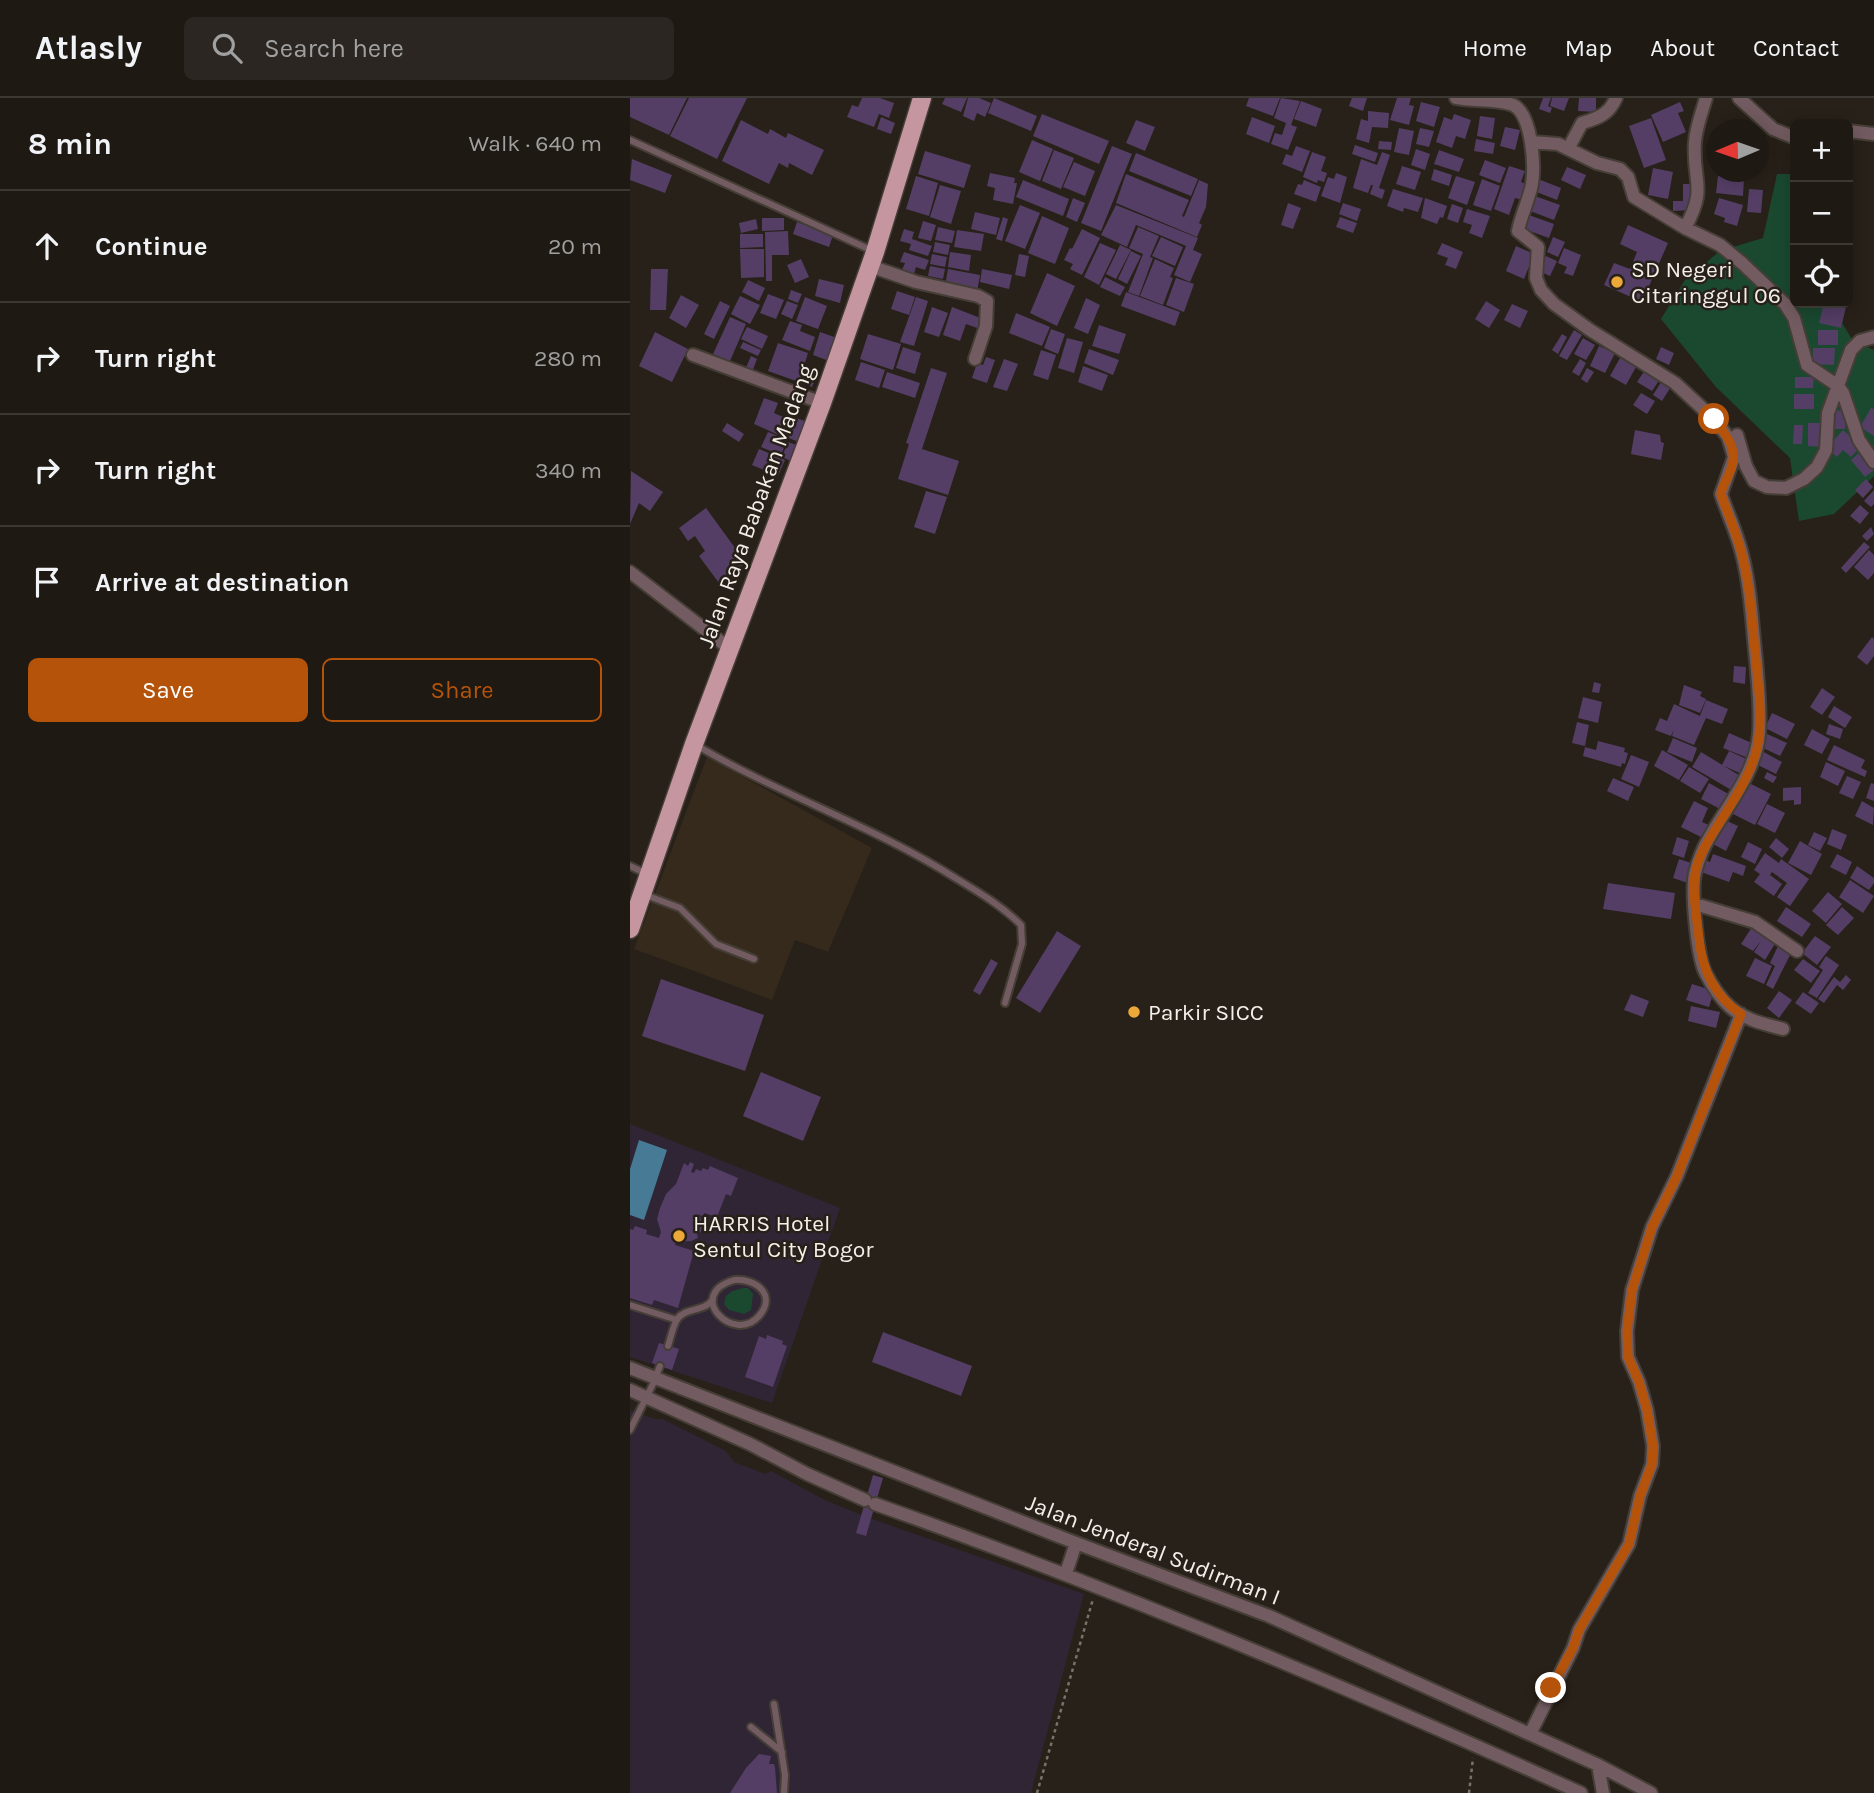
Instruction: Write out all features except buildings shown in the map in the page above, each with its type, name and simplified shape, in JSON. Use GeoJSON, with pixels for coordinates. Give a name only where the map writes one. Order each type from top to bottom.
{"type":"FeatureCollection","features":[{"type":"Feature","properties":{"kind":"main road","name":"Jalan Raya Babakan Madang"},"geometry":{"type":"LineString","coordinates":[[630,929],[694,744],[822,403],[872,259],[922,98]]}},
{"type":"Feature","properties":{"kind":"street"},"geometry":{"type":"LineString","coordinates":[[1456,98],[1502,101],[1516,106],[1525,119],[1531,142],[1533,177],[1518,231],[1538,247],[1536,278],[1541,290],[1554,304],[1590,330],[1675,383],[1714,419],[1734,450],[1733,464],[1721,494],[1732,520],[1746,573],[1758,688],[1759,735],[1749,769],[1701,856],[1695,873],[1695,904],[1704,971],[1730,1007],[1748,1019],[1783,1029]]}},
{"type":"Feature","properties":{"kind":"street"},"geometry":{"type":"LineString","coordinates":[[1568,149],[1582,123],[1600,118],[1611,109],[1616,98]]}},
{"type":"Feature","properties":{"kind":"street"},"geometry":{"type":"LineString","coordinates":[[1685,228],[1699,195],[1695,142],[1706,98]]}},
{"type":"Feature","properties":{"kind":"street"},"geometry":{"type":"LineString","coordinates":[[1740,98],[1773,129],[1790,136]]}},
{"type":"Feature","properties":{"kind":"street"},"geometry":{"type":"LineString","coordinates":[[1853,132],[1874,134]]}},
{"type":"Feature","properties":{"kind":"street"},"geometry":{"type":"LineString","coordinates":[[1531,142],[1551,143],[1597,163],[1620,169],[1628,177],[1634,197],[1685,228],[1720,245],[1752,271],[1785,304],[1799,332],[1807,365],[1838,386],[1859,440],[1874,462]]}},
{"type":"Feature","properties":{"kind":"street"},"geometry":{"type":"LineString","coordinates":[[872,259],[916,282],[978,296],[987,301],[986,326],[975,359]]}},
{"type":"Feature","properties":{"kind":"street"},"geometry":{"type":"LineString","coordinates":[[1714,419],[1731,427],[1736,433],[1746,466],[1754,481],[1767,487],[1786,488],[1804,479],[1822,459],[1826,450],[1828,412],[1851,351],[1860,341],[1874,338]]}},
{"type":"Feature","properties":{"kind":"street"},"geometry":{"type":"LineString","coordinates":[[693,355],[822,403]]}},
{"type":"Feature","properties":{"kind":"street"},"geometry":{"type":"LineString","coordinates":[[630,572],[730,648]]}},
{"type":"Feature","properties":{"kind":"street"},"geometry":{"type":"LineString","coordinates":[[1695,904],[1755,922],[1797,951]]}},
{"type":"Feature","properties":{"kind":"street"},"geometry":{"type":"LineString","coordinates":[[1530,1734],[1573,1648],[1579,1630],[1629,1544],[1640,1496],[1652,1464],[1653,1446],[1647,1410],[1628,1357],[1627,1331],[1632,1290],[1652,1227],[1677,1176],[1741,1014]]}},
{"type":"Feature","properties":{"kind":"street","name":"Jalan Jenderal Sudirman I"},"geometry":{"type":"LineString","coordinates":[[630,1368],[657,1374],[1076,1543],[1269,1616],[1598,1765],[1651,1793]]}},
{"type":"Feature","properties":{"kind":"street"},"geometry":{"type":"LineString","coordinates":[[630,1390],[870,1502],[1097,1585],[1581,1793]]}},
{"type":"Feature","properties":{"kind":"street"},"geometry":{"type":"LineString","coordinates":[[1066,1573],[1076,1543]]}},
{"type":"Feature","properties":{"kind":"street"},"geometry":{"type":"LineString","coordinates":[[1598,1765],[1603,1793]]}},
{"type":"Feature","properties":{"kind":"lane"},"geometry":{"type":"LineString","coordinates":[[630,140],[872,259]]}},
{"type":"Feature","properties":{"kind":"lane"},"geometry":{"type":"LineString","coordinates":[[694,744],[745,773],[895,843],[1006,909],[1021,925],[1022,944],[1005,1003]]}},
{"type":"Feature","properties":{"kind":"lane"},"geometry":{"type":"LineString","coordinates":[[630,866],[649,874]]}},
{"type":"Feature","properties":{"kind":"lane"},"geometry":{"type":"LineString","coordinates":[[642,894],[680,908],[716,944],[754,959]]}},
{"type":"Feature","properties":{"kind":"lane"},"geometry":{"type":"LineString","coordinates":[[668,1346],[677,1320],[687,1312],[707,1306],[720,1286],[726,1282],[743,1279],[755,1283],[761,1288],[765,1301],[755,1320],[740,1323],[727,1322],[720,1318],[713,1306],[713,1299]]}},
{"type":"Feature","properties":{"kind":"lane"},"geometry":{"type":"LineString","coordinates":[[630,1305],[677,1320]]}},
{"type":"Feature","properties":{"kind":"lane"},"geometry":{"type":"LineString","coordinates":[[630,1430],[657,1374]]}},
{"type":"Feature","properties":{"kind":"lane"},"geometry":{"type":"LineString","coordinates":[[774,1704],[785,1775],[784,1793]]}},
{"type":"Feature","properties":{"kind":"lane"},"geometry":{"type":"LineString","coordinates":[[751,1727],[782,1752]]}},
{"type":"Feature","properties":{"kind":"path"},"geometry":{"type":"LineString","coordinates":[[1037,1793],[1097,1585]]}},
{"type":"Feature","properties":{"kind":"path"},"geometry":{"type":"LineString","coordinates":[[1469,1793],[1474,1745]]}},
{"type":"Feature","properties":{"kind":"shaded area"},"geometry":{"type":"Polygon","coordinates":[[[707,757],[872,848],[828,952],[795,940],[772,1000],[634,949],[707,757]]]}},
{"type":"Feature","properties":{"kind":"shaded area"},"geometry":{"type":"Polygon","coordinates":[[[630,1124],[840,1208],[772,1403],[630,1357],[630,1124]]]}},
{"type":"Feature","properties":{"kind":"shaded area"},"geometry":{"type":"Polygon","coordinates":[[[630,1410],[655,1419],[663,1419],[726,1451],[734,1462],[765,1474],[771,1471],[825,1500],[861,1515],[1084,1594],[1031,1793],[630,1793],[630,1410]]]}},
{"type":"Feature","properties":{"kind":"green space"},"geometry":{"type":"Polygon","coordinates":[[[1777,174],[1790,174],[1790,308],[1833,308],[1853,341],[1874,350],[1874,476],[1834,514],[1799,521],[1790,458],[1716,387],[1661,319],[1685,280],[1720,251],[1763,238],[1777,174]]]}},
{"type":"Feature","properties":{"kind":"green space"},"geometry":{"type":"Polygon","coordinates":[[[748,1288],[753,1294],[751,1310],[744,1314],[729,1310],[724,1304],[726,1296],[732,1291],[748,1288]]]}},
{"type":"Feature","properties":{"kind":"water"},"geometry":{"type":"Polygon","coordinates":[[[639,1140],[667,1150],[644,1220],[630,1215],[630,1169],[639,1140]]]}},
{"type":"Feature","properties":{"kind":"place","name":"SD Negeri Citaringgul 06"},"geometry":{"type":"Point","coordinates":[1617,282]}},
{"type":"Feature","properties":{"kind":"place","name":"Parkir SICC"},"geometry":{"type":"Point","coordinates":[1134,1012]}},
{"type":"Feature","properties":{"kind":"place","name":"HARRIS Hotel Sentul City Bogor"},"geometry":{"type":"Point","coordinates":[679,1236]}},
{"type":"Feature","properties":{"kind":"route"},"geometry":{"type":"LineString","coordinates":[[1551,1688],[1573,1648],[1579,1630],[1629,1544],[1640,1496],[1652,1464],[1653,1446],[1647,1410],[1628,1357],[1627,1331],[1632,1290],[1652,1227],[1677,1176],[1741,1014],[1730,1007],[1704,971],[1694,895],[1695,873],[1701,856],[1749,769],[1757,749],[1760,714],[1746,573],[1732,520],[1721,494],[1733,464],[1734,450],[1732,443],[1714,419]]}}]}
